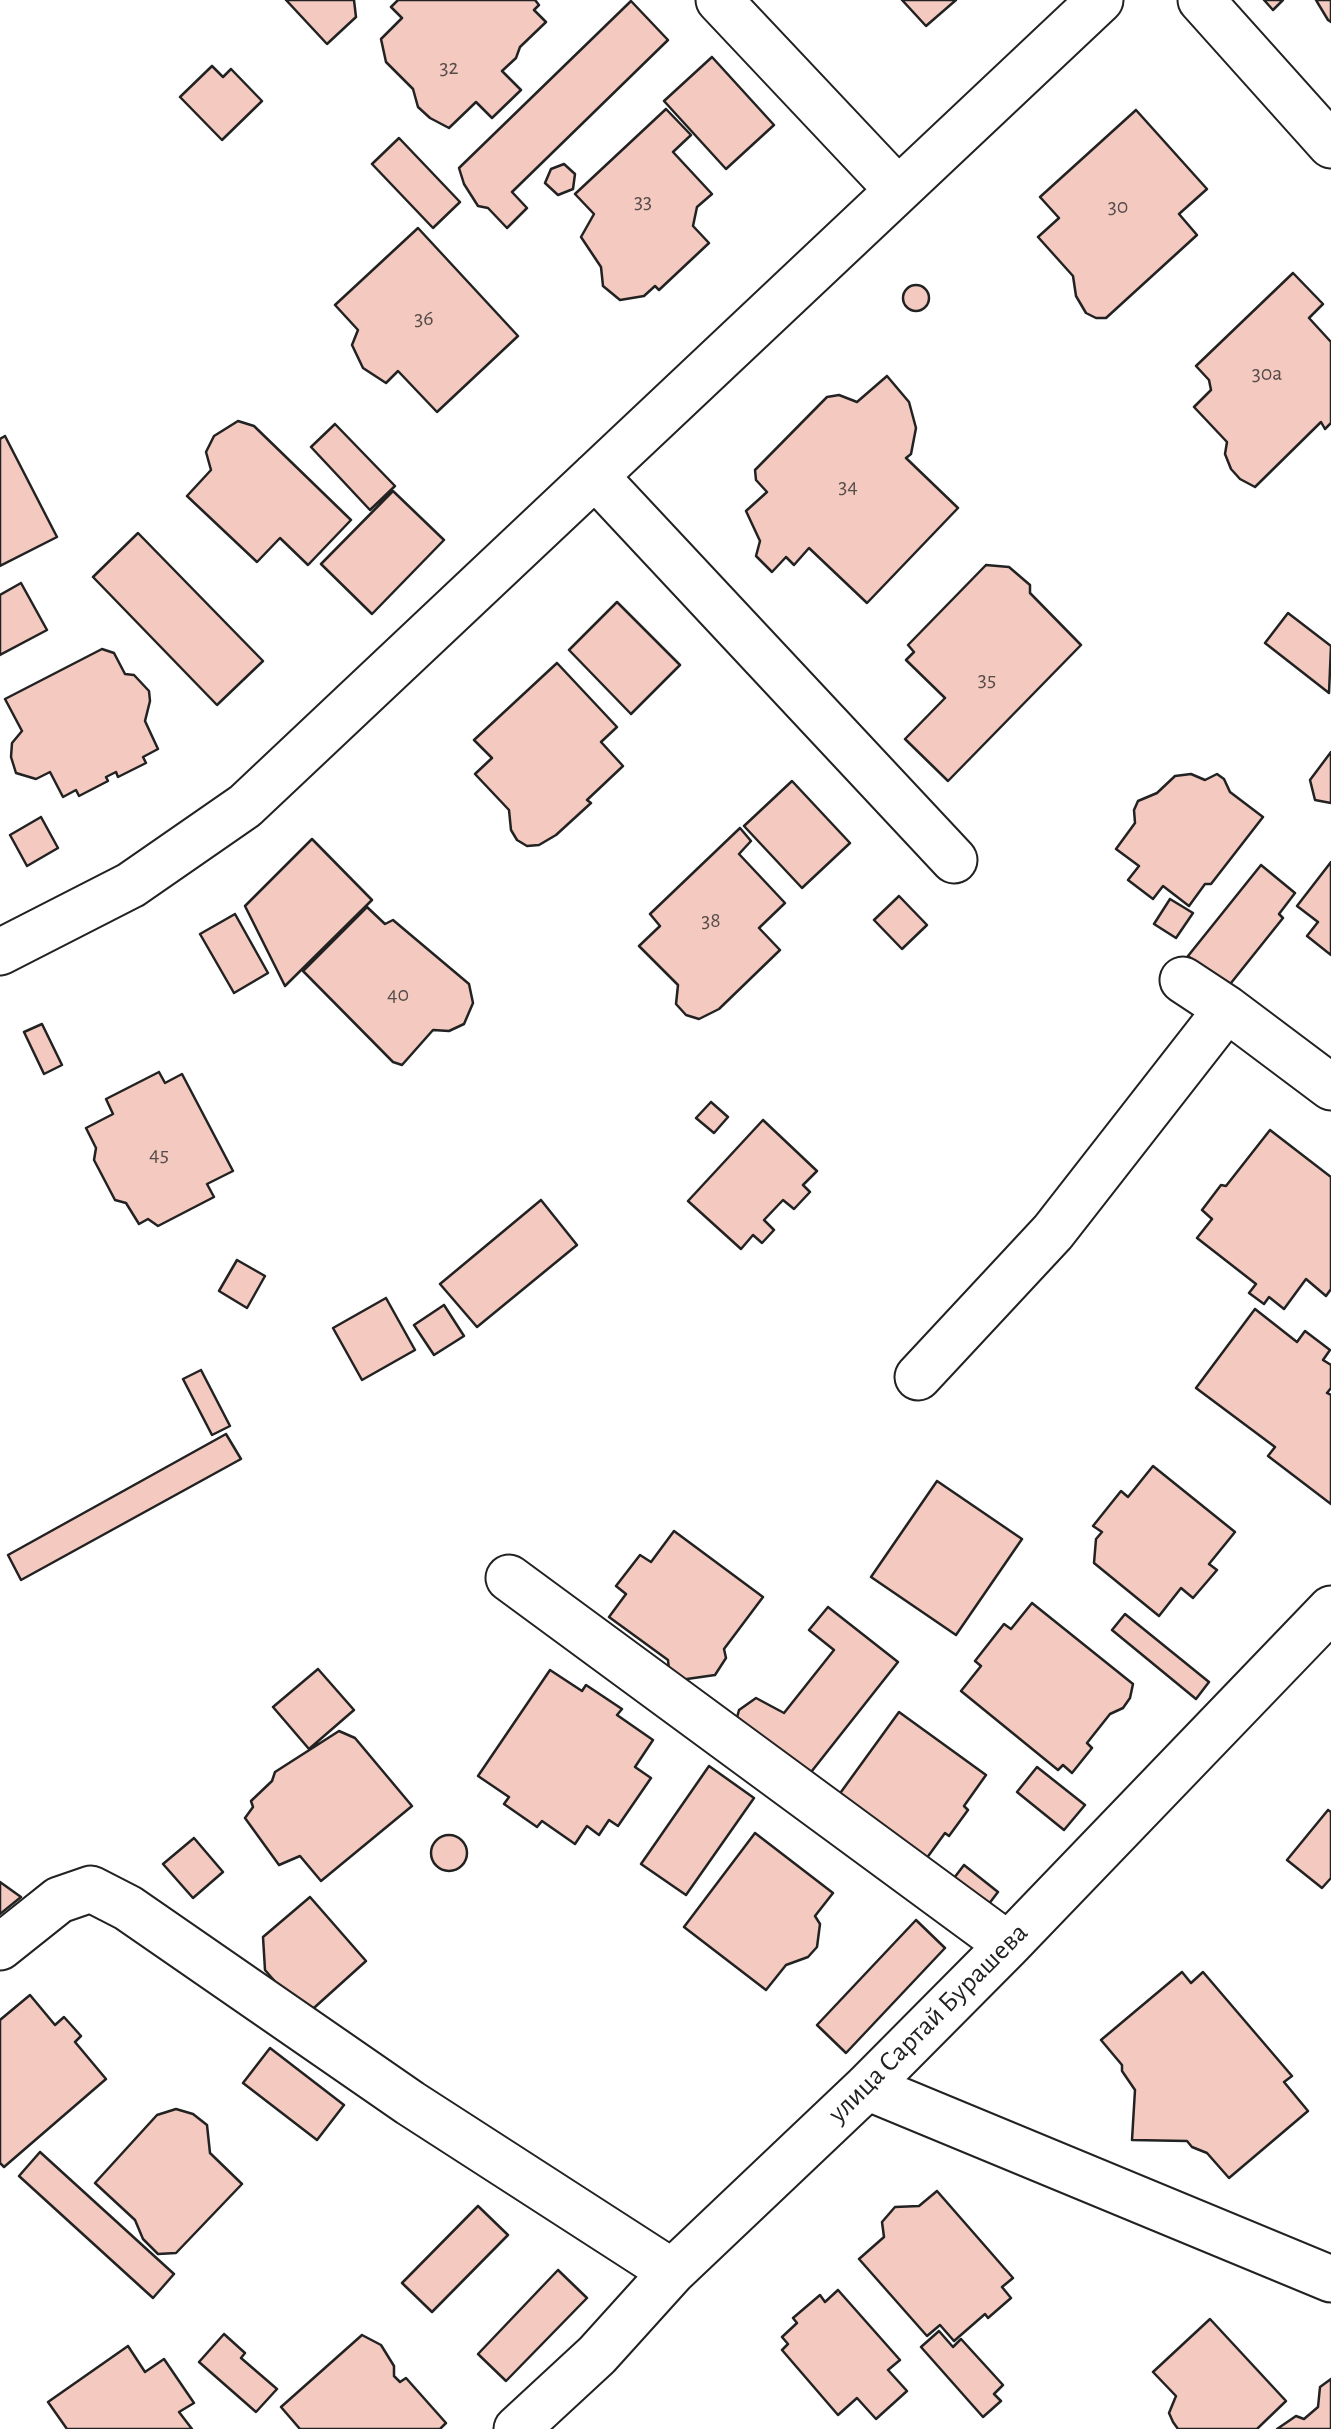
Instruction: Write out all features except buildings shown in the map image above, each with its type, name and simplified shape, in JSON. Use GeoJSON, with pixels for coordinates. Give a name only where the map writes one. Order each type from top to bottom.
{"type":"FeatureCollection","features":[{"type":"Feature","properties":{"kind":"street"},"geometry":{"type":"LineString","coordinates":[[719,0],[898,190]]}},
{"type":"Feature","properties":{"kind":"street"},"geometry":{"type":"LineString","coordinates":[[4,940],[130,885],[244,806],[1100,0]]}},
{"type":"Feature","properties":{"kind":"street"},"geometry":{"type":"LineString","coordinates":[[1202,0],[1331,145]]}},
{"type":"Feature","properties":{"kind":"street"},"geometry":{"type":"LineString","coordinates":[[595,476],[954,860]]}},
{"type":"Feature","properties":{"kind":"street"},"geometry":{"type":"LineString","coordinates":[[1183,980],[1227,1008],[1331,1087]]}},
{"type":"Feature","properties":{"kind":"street"},"geometry":{"type":"LineString","coordinates":[[918,1377],[1054,1232],[1227,1008]]}},
{"type":"Feature","properties":{"kind":"street"},"geometry":{"type":"LineString","coordinates":[[509,1578],[1008,1945]]}},
{"type":"Feature","properties":{"kind":"street","name":"улица Сартай Бурашева"},"geometry":{"type":"LineString","coordinates":[[517,2429],[598,2355],[672,2272],[867,2087],[1008,1945],[1331,1609]]}},
{"type":"Feature","properties":{"kind":"street"},"geometry":{"type":"LineString","coordinates":[[0,1947],[59,1900],[91,1889],[128,1908],[410,2103],[672,2272]]}},
{"type":"Feature","properties":{"kind":"street"},"geometry":{"type":"LineString","coordinates":[[867,2087],[1331,2280]]}}]}
